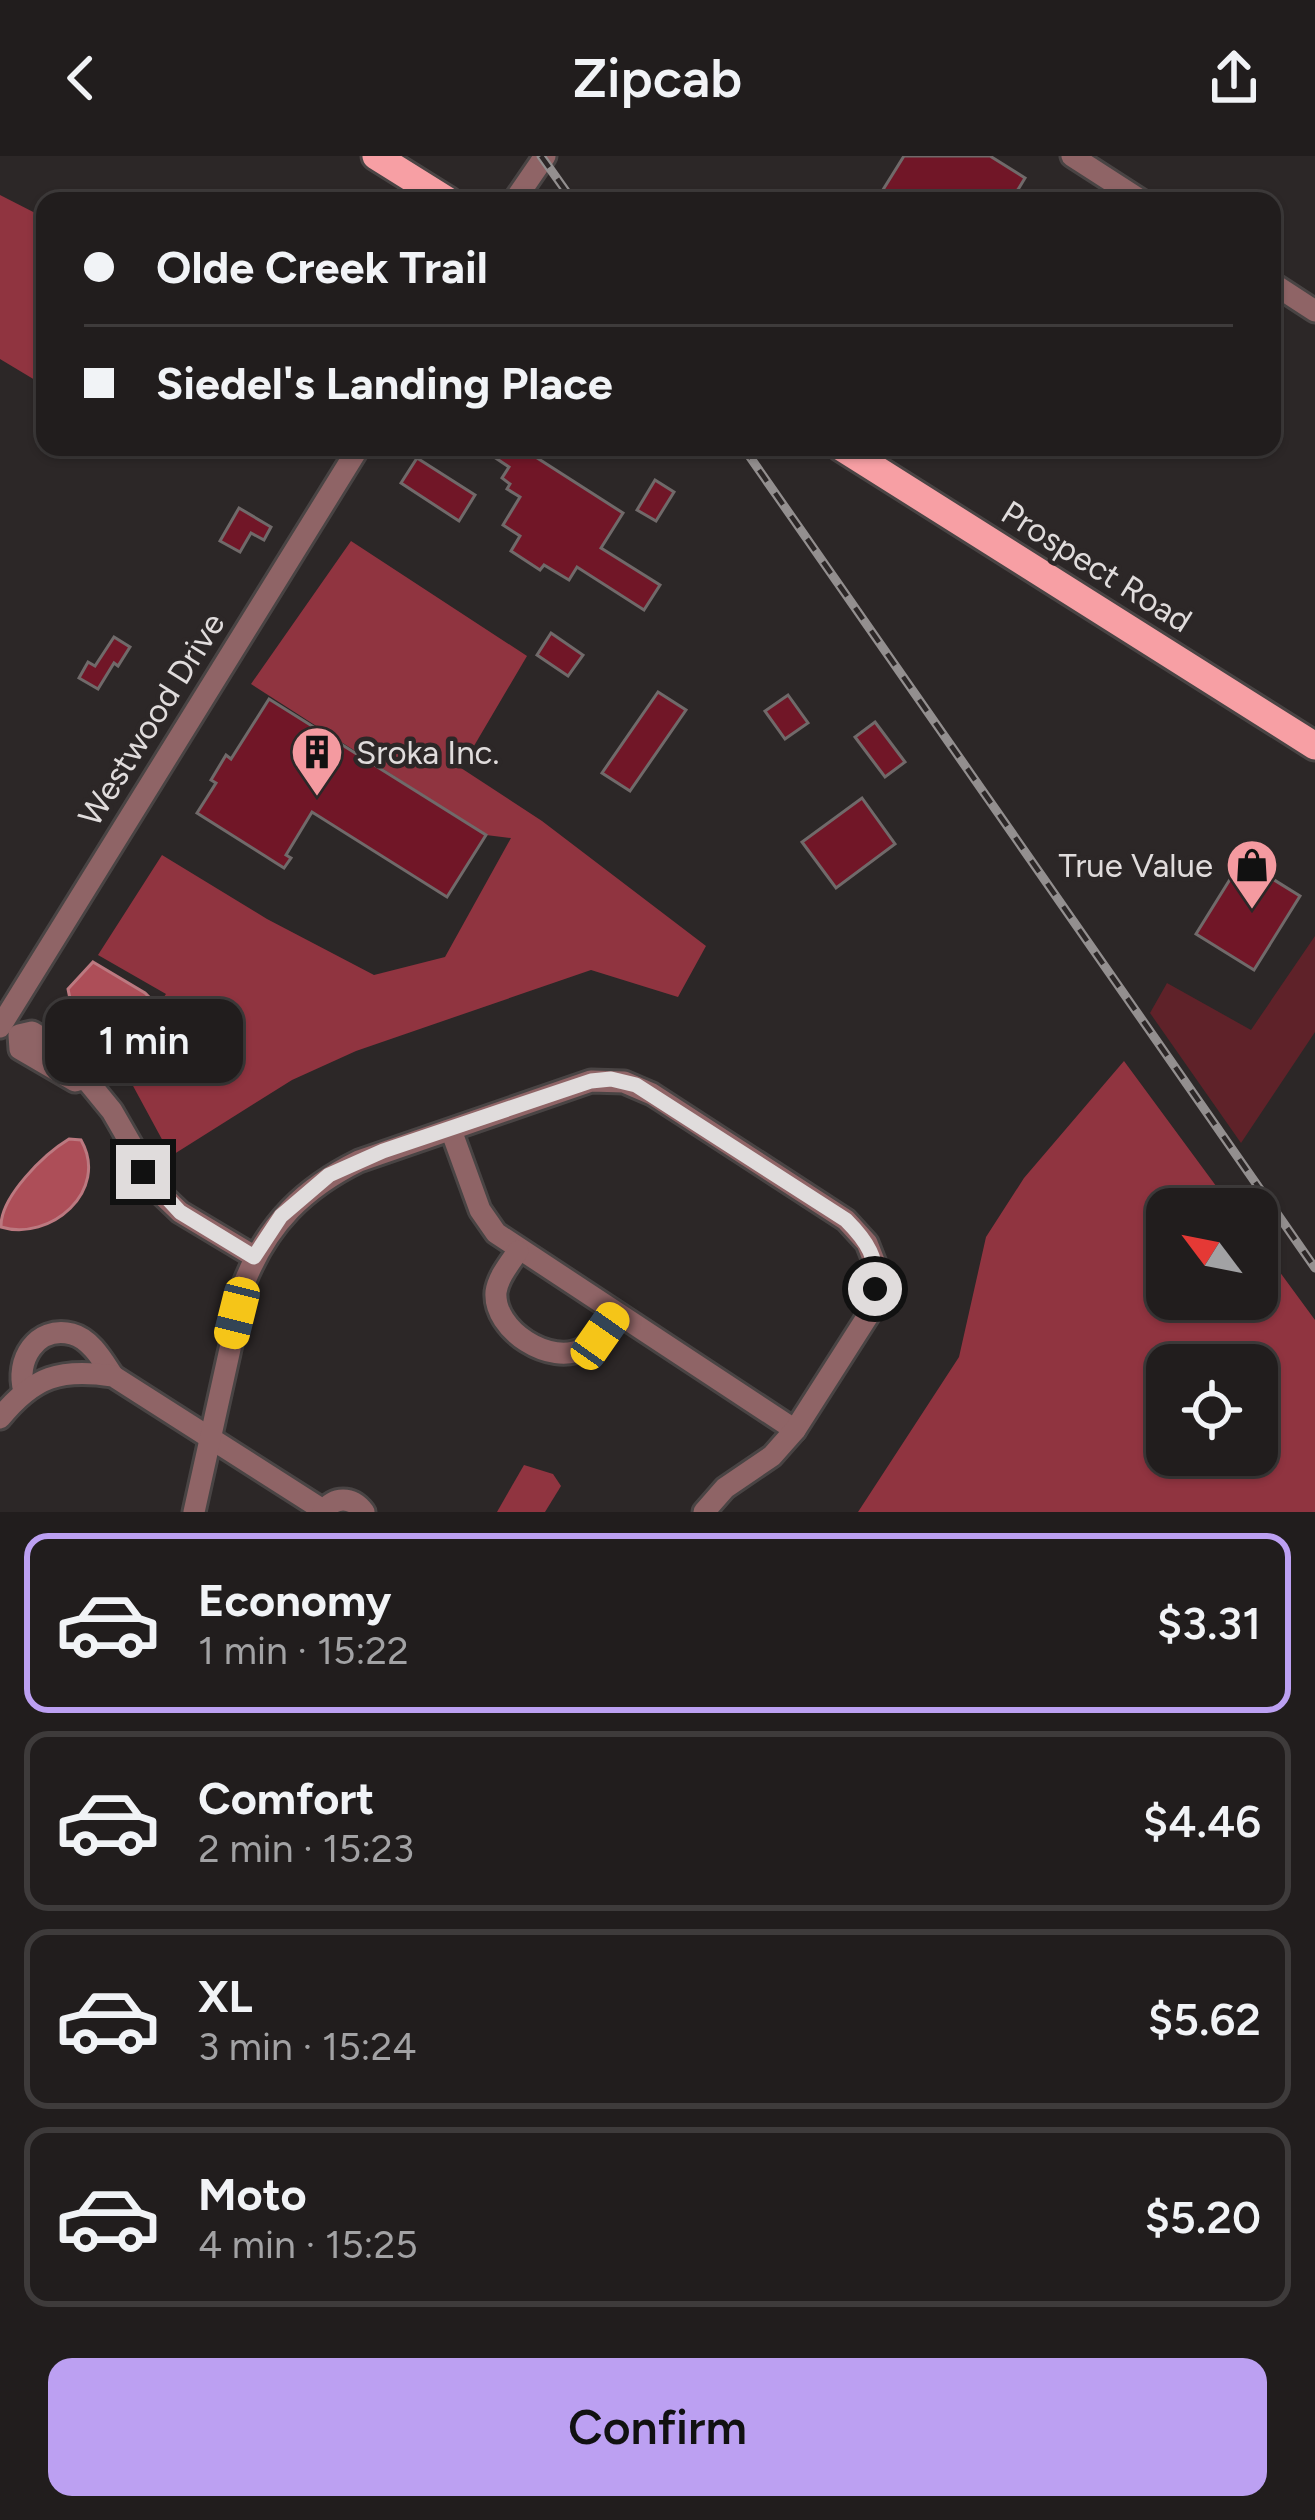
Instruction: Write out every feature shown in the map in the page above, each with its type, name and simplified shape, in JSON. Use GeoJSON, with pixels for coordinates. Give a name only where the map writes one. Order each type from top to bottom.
{"type":"FeatureCollection","features":[{"type":"Feature","properties":{"kind":"main road"},"geometry":{"type":"LineString","coordinates":[[376,156],[434,192]]}},
{"type":"Feature","properties":{"kind":"main road","name":"Prospect Road"},"geometry":{"type":"LineString","coordinates":[[855,456],[1315,746]]}},
{"type":"Feature","properties":{"kind":"street"},"geometry":{"type":"LineString","coordinates":[[520,192],[545,156]]}},
{"type":"Feature","properties":{"kind":"street"},"geometry":{"type":"LineString","coordinates":[[1072,156],[1128,192]]}},
{"type":"Feature","properties":{"kind":"street"},"geometry":{"type":"LineString","coordinates":[[1281,290],[1315,311]]}},
{"type":"Feature","properties":{"kind":"street","name":"Westwood Drive"},"geometry":{"type":"LineString","coordinates":[[7,1029],[354,456]]}},
{"type":"Feature","properties":{"kind":"street"},"geometry":{"type":"LineString","coordinates":[[7,1029],[32,1032],[86,1065],[85,1078],[112,1112],[158,1191],[180,1212],[254,1257]]}},
{"type":"Feature","properties":{"kind":"street"},"geometry":{"type":"LineString","coordinates":[[194,1512],[229,1346],[254,1257],[281,1216],[329,1175],[383,1151],[591,1081],[624,1082],[686,1115],[846,1220],[867,1243],[878,1271],[871,1310],[795,1430],[772,1456],[724,1488],[704,1512]]}},
{"type":"Feature","properties":{"kind":"street"},"geometry":{"type":"LineString","coordinates":[[451,1130],[480,1210],[496,1233],[795,1430]]}},
{"type":"Feature","properties":{"kind":"street"},"geometry":{"type":"LineString","coordinates":[[518,1251],[496,1286],[496,1300],[502,1314],[527,1341],[550,1353],[573,1353],[600,1336],[615,1313]]}},
{"type":"Feature","properties":{"kind":"street"},"geometry":{"type":"LineString","coordinates":[[24,1391],[25,1354],[43,1337],[73,1334],[90,1344],[113,1376],[323,1511],[342,1499],[356,1503],[364,1512]]}},
{"type":"Feature","properties":{"kind":"street"},"geometry":{"type":"LineString","coordinates":[[0,1418],[24,1391],[51,1376],[83,1372],[113,1376]]}},
{"type":"Feature","properties":{"kind":"shaded area"},"geometry":{"type":"Polygon","coordinates":[[[0,195],[36,213],[36,381],[0,359],[0,195]]]}},
{"type":"Feature","properties":{"kind":"shaded area"},"geometry":{"type":"Polygon","coordinates":[[[351,541],[527,656],[461,768],[542,821],[706,946],[678,997],[591,970],[356,1051],[292,1080],[171,1156],[119,1060],[166,994],[98,955],[162,855],[267,919],[374,975],[445,957],[511,838],[486,835],[251,684],[351,541]]]}},
{"type":"Feature","properties":{"kind":"shaded area"},"geometry":{"type":"Polygon","coordinates":[[[1315,936],[1315,1032],[1241,1143],[1150,1013],[1167,983],[1251,1030],[1315,936]]]}},
{"type":"Feature","properties":{"kind":"shaded area"},"geometry":{"type":"Polygon","coordinates":[[[93,962],[153,1001],[160,1026],[146,1046],[108,1036],[77,1012],[68,989],[93,962]]]}},
{"type":"Feature","properties":{"kind":"shaded area"},"geometry":{"type":"Polygon","coordinates":[[[1124,1061],[1218,1188],[1146,1188],[1146,1320],[1278,1320],[1278,1270],[1315,1320],[1315,1512],[858,1512],[959,1357],[986,1237],[1024,1178],[1124,1061]]]}},
{"type":"Feature","properties":{"kind":"shaded area"},"geometry":{"type":"Polygon","coordinates":[[[69,1139],[81,1140],[88,1159],[81,1194],[55,1220],[20,1230],[1,1227],[15,1190],[69,1139]]]}},
{"type":"Feature","properties":{"kind":"shaded area"},"geometry":{"type":"Polygon","coordinates":[[[524,1465],[553,1474],[561,1486],[545,1512],[497,1512],[524,1465]]]}},
{"type":"Feature","properties":{"kind":"building"},"geometry":{"type":"Polygon","coordinates":[[[904,156],[990,156],[1025,178],[1016,192],[882,192],[904,156]]]}},
{"type":"Feature","properties":{"kind":"building"},"geometry":{"type":"Polygon","coordinates":[[[492,456],[534,456],[623,513],[601,548],[660,585],[644,610],[577,567],[569,580],[544,565],[540,570],[511,551],[520,536],[503,525],[520,497],[507,489],[510,484],[502,478],[509,467],[492,456]]]}},
{"type":"Feature","properties":{"kind":"building"},"geometry":{"type":"Polygon","coordinates":[[[417,458],[475,495],[459,521],[401,483],[417,458]]]}},
{"type":"Feature","properties":{"kind":"building"},"geometry":{"type":"Polygon","coordinates":[[[655,480],[674,492],[656,521],[637,510],[655,480]]]}},
{"type":"Feature","properties":{"kind":"building"},"geometry":{"type":"Polygon","coordinates":[[[239,508],[271,527],[264,540],[251,533],[240,552],[220,541],[239,508]]]}},
{"type":"Feature","properties":{"kind":"building"},"geometry":{"type":"Polygon","coordinates":[[[551,633],[583,655],[568,676],[537,655],[551,633]]]}},
{"type":"Feature","properties":{"kind":"building"},"geometry":{"type":"Polygon","coordinates":[[[114,637],[130,647],[98,689],[79,678],[88,662],[95,666],[114,637]]]}},
{"type":"Feature","properties":{"kind":"building"},"geometry":{"type":"Polygon","coordinates":[[[658,692],[686,710],[630,791],[602,773],[658,692]]]}},
{"type":"Feature","properties":{"kind":"building"},"geometry":{"type":"Polygon","coordinates":[[[788,695],[808,723],[785,739],[765,711],[788,695]]]}},
{"type":"Feature","properties":{"kind":"building","name":"Sroka Inc."},"geometry":{"type":"Polygon","coordinates":[[[269,699],[486,835],[447,897],[312,812],[286,855],[291,858],[284,868],[197,813],[226,755],[231,759],[269,699]]]}},
{"type":"Feature","properties":{"kind":"building"},"geometry":{"type":"Polygon","coordinates":[[[875,722],[905,762],[885,777],[855,737],[875,722]]]}},
{"type":"Feature","properties":{"kind":"building"},"geometry":{"type":"Polygon","coordinates":[[[862,798],[895,844],[836,888],[802,842],[862,798]]]}},
{"type":"Feature","properties":{"kind":"building"},"geometry":{"type":"Polygon","coordinates":[[[1242,860],[1300,896],[1254,970],[1196,934],[1242,860]]]}},
{"type":"Feature","properties":{"kind":"railway"},"geometry":{"type":"LineString","coordinates":[[541,156],[567,192]]}},
{"type":"Feature","properties":{"kind":"railway"},"geometry":{"type":"LineString","coordinates":[[749,456],[1315,1268]]}},
{"type":"Feature","properties":{"kind":"place","name":"Sroka Inc."},"geometry":{"type":"Point","coordinates":[317,798]}},
{"type":"Feature","properties":{"kind":"place","name":"True Value"},"geometry":{"type":"Point","coordinates":[1252,911]}},
{"type":"Feature","properties":{"kind":"route"},"geometry":{"type":"LineString","coordinates":[[143,1172],[180,1212],[254,1257],[281,1216],[329,1175],[383,1151],[571,1086],[611,1079],[636,1085],[686,1115],[846,1220],[874,1257],[875,1289]]}}]}
